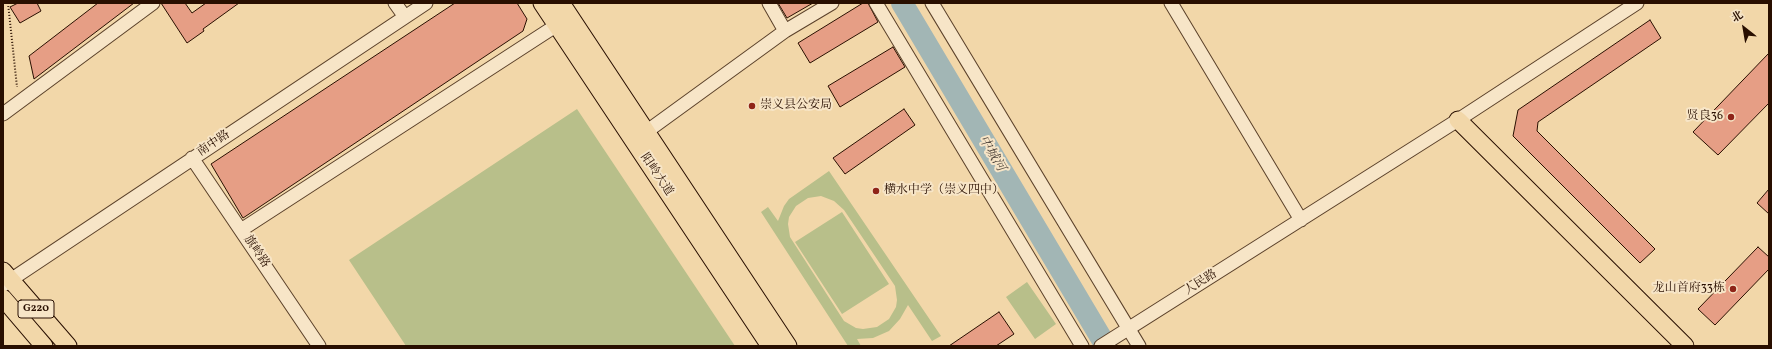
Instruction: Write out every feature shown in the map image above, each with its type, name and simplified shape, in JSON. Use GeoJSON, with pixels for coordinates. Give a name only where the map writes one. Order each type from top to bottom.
{"type":"FeatureCollection","features":[{"type":"Feature","properties":{"kind":"main road","name":"阳岭大道"},"geometry":{"type":"LineString","coordinates":[[542,3],[770,346]]}},
{"type":"Feature","properties":{"kind":"main road","name":"阳岭大道"},"geometry":{"type":"LineString","coordinates":[[561,3],[788,346]]}},
{"type":"Feature","properties":{"kind":"main road"},"geometry":{"type":"LineString","coordinates":[[1458,120],[1685,346]]}},
{"type":"Feature","properties":{"kind":"main road","name":"G220"},"geometry":{"type":"LineString","coordinates":[[6,279],[68,346]]}},
{"type":"Feature","properties":{"kind":"main road","name":"G220"},"geometry":{"type":"LineString","coordinates":[[3,298],[44,346]]}},
{"type":"Feature","properties":{"kind":"street"},"geometry":{"type":"LineString","coordinates":[[3,114],[153,3]]}},
{"type":"Feature","properties":{"kind":"street"},"geometry":{"type":"LineString","coordinates":[[395,3],[405,17]]}},
{"type":"Feature","properties":{"kind":"street","name":"南中路"},"geometry":{"type":"LineString","coordinates":[[6,279],[426,3]]}},
{"type":"Feature","properties":{"kind":"street"},"geometry":{"type":"LineString","coordinates":[[769,3],[785,31]]}},
{"type":"Feature","properties":{"kind":"street"},"geometry":{"type":"LineString","coordinates":[[646,132],[785,31],[832,3]]}},
{"type":"Feature","properties":{"kind":"street"},"geometry":{"type":"LineString","coordinates":[[876,3],[1082,346]]}},
{"type":"Feature","properties":{"kind":"street"},"geometry":{"type":"LineString","coordinates":[[932,3],[1124,332],[1139,346]]}},
{"type":"Feature","properties":{"kind":"street"},"geometry":{"type":"LineString","coordinates":[[1171,3],[1302,220]]}},
{"type":"Feature","properties":{"kind":"street","name":"人民路"},"geometry":{"type":"LineString","coordinates":[[1101,346],[1302,220],[1637,3]]}},
{"type":"Feature","properties":{"kind":"street"},"geometry":{"type":"LineString","coordinates":[[241,230],[557,25]]}},
{"type":"Feature","properties":{"kind":"street","name":"旗岭路"},"geometry":{"type":"LineString","coordinates":[[192,158],[319,346]]}},
{"type":"Feature","properties":{"kind":"path"},"geometry":{"type":"LineString","coordinates":[[8,3],[16,83]]}},
{"type":"Feature","properties":{"kind":"green space"},"geometry":{"type":"Polygon","coordinates":[[[577,109],[735,346],[406,346],[349,260],[577,109]]]}},
{"type":"Feature","properties":{"kind":"green space"},"geometry":{"type":"Polygon","coordinates":[[[829,171],[941,336],[932,341],[908,305],[900,319],[889,331],[873,338],[857,339],[861,346],[848,346],[761,212],[768,207],[778,221],[784,206],[789,199],[829,171]],[[821,196],[808,198],[796,206],[789,217],[788,224],[790,237],[844,321],[856,328],[863,329],[877,327],[889,319],[896,307],[897,300],[895,286],[844,210],[834,201],[821,196]]]}},
{"type":"Feature","properties":{"kind":"green space"},"geometry":{"type":"Polygon","coordinates":[[[842,212],[889,284],[842,314],[795,242],[842,212]]]}},
{"type":"Feature","properties":{"kind":"green space"},"geometry":{"type":"Polygon","coordinates":[[[1027,282],[1056,324],[1035,339],[1006,297],[1027,282]]]}},
{"type":"Feature","properties":{"kind":"building"},"geometry":{"type":"Polygon","coordinates":[[[18,3],[37,3],[41,11],[20,23],[10,7],[18,3]]]}},
{"type":"Feature","properties":{"kind":"building"},"geometry":{"type":"Polygon","coordinates":[[[98,3],[134,3],[34,79],[29,56],[98,3]]]}},
{"type":"Feature","properties":{"kind":"building"},"geometry":{"type":"Polygon","coordinates":[[[161,3],[185,3],[192,13],[206,3],[239,3],[203,29],[204,31],[187,43],[161,3]]]}},
{"type":"Feature","properties":{"kind":"building"},"geometry":{"type":"Polygon","coordinates":[[[455,3],[517,3],[527,19],[523,31],[243,218],[211,164],[455,3]]]}},
{"type":"Feature","properties":{"kind":"building"},"geometry":{"type":"Polygon","coordinates":[[[778,3],[813,3],[787,18],[778,3]]]}},
{"type":"Feature","properties":{"kind":"building"},"geometry":{"type":"Polygon","coordinates":[[[863,3],[868,3],[878,22],[810,63],[798,43],[863,3]]]}},
{"type":"Feature","properties":{"kind":"building"},"geometry":{"type":"Polygon","coordinates":[[[1650,20],[1661,38],[1538,122],[1537,131],[1655,249],[1640,263],[1513,136],[1518,110],[1650,20]]]}},
{"type":"Feature","properties":{"kind":"building"},"geometry":{"type":"Polygon","coordinates":[[[893,47],[905,67],[840,107],[828,86],[893,47]]]}},
{"type":"Feature","properties":{"kind":"building","name":"贤良36"},"geometry":{"type":"Polygon","coordinates":[[[1769,53],[1769,103],[1718,155],[1693,132],[1769,53]]]}},
{"type":"Feature","properties":{"kind":"building"},"geometry":{"type":"Polygon","coordinates":[[[904,109],[915,125],[845,174],[833,158],[904,109]]]}},
{"type":"Feature","properties":{"kind":"building"},"geometry":{"type":"Polygon","coordinates":[[[1769,189],[1769,214],[1757,203],[1769,189]]]}},
{"type":"Feature","properties":{"kind":"building","name":"龙山首府33栋"},"geometry":{"type":"Polygon","coordinates":[[[1758,247],[1769,257],[1769,269],[1715,325],[1698,309],[1758,247]]]}},
{"type":"Feature","properties":{"kind":"building"},"geometry":{"type":"Polygon","coordinates":[[[999,312],[1014,334],[996,346],[949,346],[999,312]]]}},
{"type":"Feature","properties":{"kind":"waterway","name":"中城河"},"geometry":{"type":"LineString","coordinates":[[902,3],[1106,346]]}},
{"type":"Feature","properties":{"kind":"place","name":"崇义县公安局"},"geometry":{"type":"Point","coordinates":[752,106]}},
{"type":"Feature","properties":{"kind":"place","name":"贤良36"},"geometry":{"type":"Point","coordinates":[1731,117]}},
{"type":"Feature","properties":{"kind":"place","name":"横水中学（崇义四中）"},"geometry":{"type":"Point","coordinates":[876,191]}},
{"type":"Feature","properties":{"kind":"place","name":"龙山首府33栋"},"geometry":{"type":"Point","coordinates":[1733,289]}}]}
